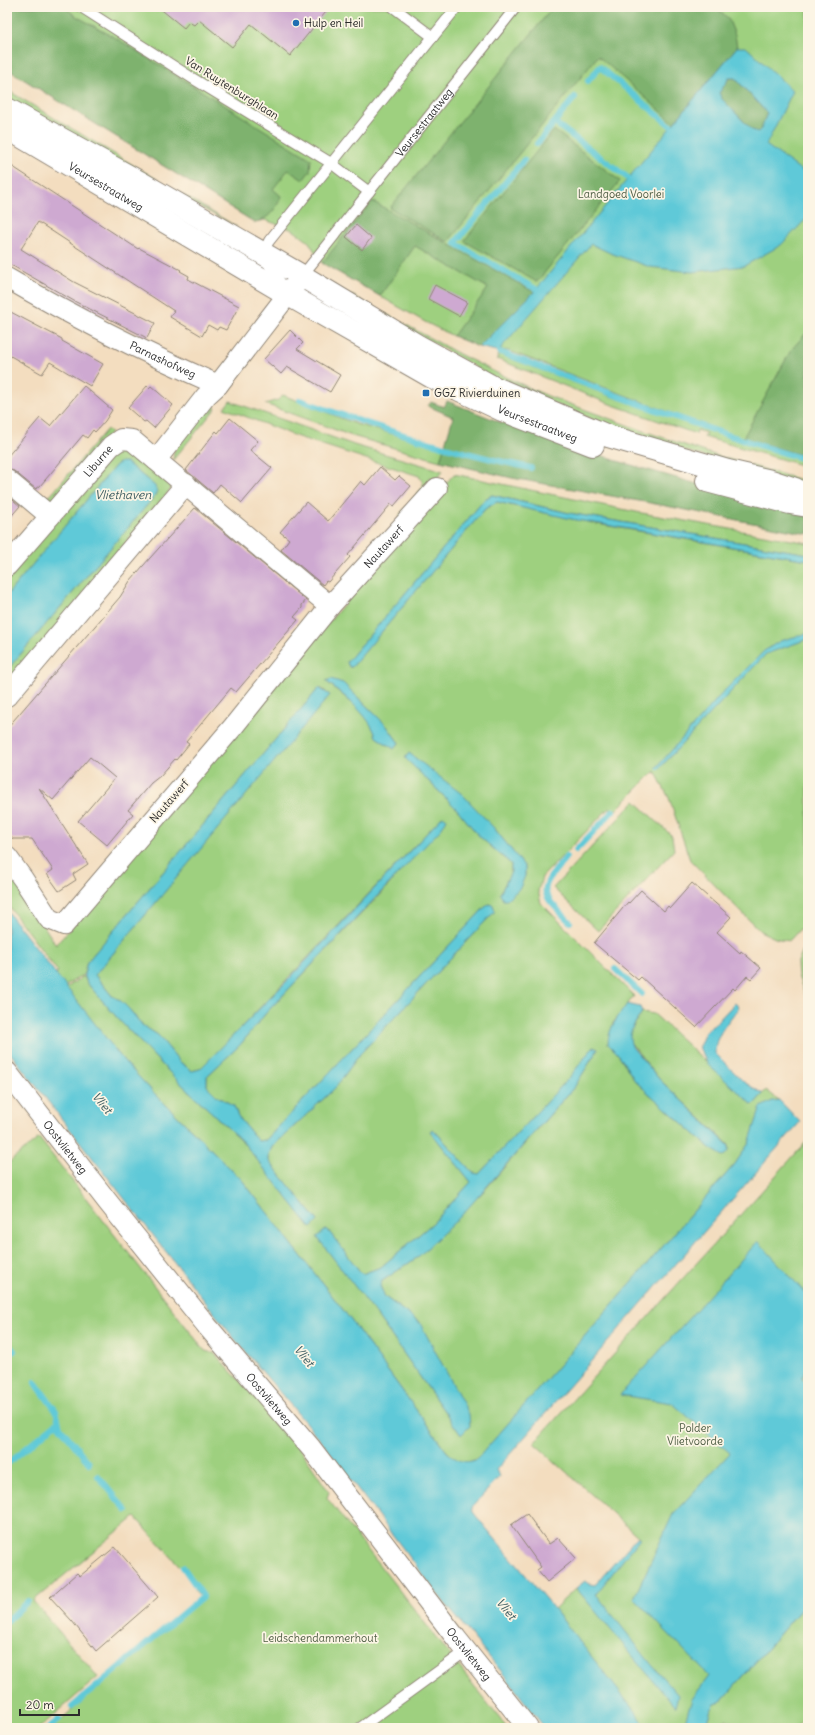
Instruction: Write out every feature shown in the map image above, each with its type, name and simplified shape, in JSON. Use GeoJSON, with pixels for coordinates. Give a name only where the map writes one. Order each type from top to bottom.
{"type":"FeatureCollection","features":[{"type":"Feature","properties":{"kind":"main road","name":"Veursestraatweg"},"geometry":{"type":"LineString","coordinates":[[7,109],[141,182],[418,346],[492,386],[608,436],[728,471],[772,481],[795,489],[808,496]]}},
{"type":"Feature","properties":{"kind":"main road","name":"Veursestraatweg"},"geometry":{"type":"LineString","coordinates":[[7,128],[287,294],[432,377],[502,410],[612,452],[722,485],[790,503],[808,506]]}},
{"type":"Feature","properties":{"kind":"street","name":"Veursestraatweg"},"geometry":{"type":"LineString","coordinates":[[287,294],[302,276]]}},
{"type":"Feature","properties":{"kind":"street","name":"Parnashofweg"},"geometry":{"type":"LineString","coordinates":[[7,278],[55,306],[107,333],[218,385]]}},
{"type":"Feature","properties":{"kind":"street"},"geometry":{"type":"LineString","coordinates":[[287,294],[218,385],[206,396],[156,460],[186,484],[239,537],[260,546],[330,606]]}},
{"type":"Feature","properties":{"kind":"street","name":"Liburne"},"geometry":{"type":"LineString","coordinates":[[7,566],[111,446],[121,439],[132,440],[156,460]]}},
{"type":"Feature","properties":{"kind":"street"},"geometry":{"type":"LineString","coordinates":[[7,480],[50,516]]}},
{"type":"Feature","properties":{"kind":"street"},"geometry":{"type":"LineString","coordinates":[[7,696],[186,484]]}},
{"type":"Feature","properties":{"kind":"street","name":"Nautawerf"},"geometry":{"type":"LineString","coordinates":[[7,857],[49,919],[64,925],[233,727],[330,606],[437,488]]}},
{"type":"Feature","properties":{"kind":"street","name":"Oostvlietweg"},"geometry":{"type":"LineString","coordinates":[[7,1072],[107,1201],[207,1326],[311,1448],[466,1651],[528,1728]]}},
{"type":"Feature","properties":{"kind":"lane","name":"Van Ruytenburghlaan"},"geometry":{"type":"LineString","coordinates":[[81,7],[192,78],[331,163],[369,192]]}},
{"type":"Feature","properties":{"kind":"lane"},"geometry":{"type":"LineString","coordinates":[[393,7],[433,37]]}},
{"type":"Feature","properties":{"kind":"lane"},"geometry":{"type":"LineString","coordinates":[[262,254],[273,235],[458,7]]}},
{"type":"Feature","properties":{"kind":"lane","name":"Veursestraatweg"},"geometry":{"type":"LineString","coordinates":[[302,276],[516,7]]}},
{"type":"Feature","properties":{"kind":"lane","name":"Veursestraatweg"},"geometry":{"type":"LineString","coordinates":[[262,254],[287,294]]}},
{"type":"Feature","properties":{"kind":"lane"},"geometry":{"type":"LineString","coordinates":[[360,1728],[466,1651]]}},
{"type":"Feature","properties":{"kind":"green space","name":"Landgoed Voorlei"},"geometry":{"type":"Polygon","coordinates":[[[7,7],[808,7],[808,457],[767,446],[677,415],[509,351],[479,347],[425,322],[322,263],[309,242],[293,230],[265,220],[254,222],[7,69],[7,7]]]}},
{"type":"Feature","properties":{"kind":"green space"},"geometry":{"type":"Polygon","coordinates":[[[7,7],[64,7],[76,16],[119,40],[311,159],[310,171],[303,180],[288,170],[273,189],[281,196],[274,210],[263,220],[254,222],[7,69],[7,7]]]}},
{"type":"Feature","properties":{"kind":"green space"},"geometry":{"type":"Polygon","coordinates":[[[553,7],[715,7],[728,18],[735,35],[737,47],[674,123],[598,56],[448,242],[390,208],[553,7]]]}},
{"type":"Feature","properties":{"kind":"green space"},"geometry":{"type":"Polygon","coordinates":[[[729,78],[735,78],[767,113],[761,129],[758,132],[752,130],[722,99],[719,93],[729,78]]]}},
{"type":"Feature","properties":{"kind":"green space"},"geometry":{"type":"Polygon","coordinates":[[[7,90],[237,227],[7,103],[7,90]]]}},
{"type":"Feature","properties":{"kind":"green space"},"geometry":{"type":"Polygon","coordinates":[[[554,130],[620,181],[537,282],[464,241],[554,130]]]}},
{"type":"Feature","properties":{"kind":"green space"},"geometry":{"type":"Polygon","coordinates":[[[372,201],[534,292],[479,347],[453,336],[488,288],[415,246],[380,296],[322,263],[372,201]]]}},
{"type":"Feature","properties":{"kind":"green space"},"geometry":{"type":"Polygon","coordinates":[[[324,280],[461,355],[548,396],[708,453],[808,482],[808,487],[632,435],[503,383],[324,280]]]}},
{"type":"Feature","properties":{"kind":"green space"},"geometry":{"type":"Polygon","coordinates":[[[808,331],[808,457],[743,438],[791,350],[808,331]]]}},
{"type":"Feature","properties":{"kind":"green space"},"geometry":{"type":"Polygon","coordinates":[[[499,354],[613,397],[808,463],[808,467],[704,437],[706,433],[697,430],[696,434],[610,404],[497,359],[499,354]]]}},
{"type":"Feature","properties":{"kind":"green space"},"geometry":{"type":"Polygon","coordinates":[[[283,395],[356,424],[444,448],[440,461],[352,436],[265,404],[278,400],[283,395]]]}},
{"type":"Feature","properties":{"kind":"green space"},"geometry":{"type":"Polygon","coordinates":[[[230,401],[354,445],[443,471],[403,518],[399,516],[423,487],[423,483],[419,476],[298,437],[224,408],[230,401]]]}},
{"type":"Feature","properties":{"kind":"green space"},"geometry":{"type":"Polygon","coordinates":[[[447,401],[500,422],[567,442],[614,460],[808,516],[808,534],[512,478],[440,461],[453,417],[428,406],[431,402],[444,407],[447,401]]]}},
{"type":"Feature","properties":{"kind":"green space"},"geometry":{"type":"Polygon","coordinates":[[[210,403],[216,408],[173,460],[174,451],[210,403]]]}},
{"type":"Feature","properties":{"kind":"green space"},"geometry":{"type":"Polygon","coordinates":[[[107,429],[111,433],[56,498],[47,501],[41,498],[50,496],[107,429]]]}},
{"type":"Feature","properties":{"kind":"green space"},"geometry":{"type":"Polygon","coordinates":[[[125,446],[170,483],[171,489],[7,686],[7,670],[154,497],[155,486],[126,462],[116,465],[7,595],[7,576],[112,452],[125,446]]]}},
{"type":"Feature","properties":{"kind":"green space"},"geometry":{"type":"Polygon","coordinates":[[[454,474],[636,512],[808,543],[808,554],[569,513],[492,495],[485,499],[347,662],[349,667],[352,667],[485,509],[497,502],[597,524],[808,560],[808,917],[800,929],[789,941],[775,938],[760,931],[690,860],[669,798],[655,771],[616,810],[609,808],[542,877],[538,891],[541,903],[634,996],[613,1023],[608,1044],[619,1055],[635,1081],[710,1148],[729,1151],[729,1145],[660,1080],[630,1042],[629,1034],[642,1012],[654,1014],[753,1105],[766,1090],[779,1100],[771,1102],[761,1110],[749,1143],[735,1164],[485,1451],[474,1460],[463,1462],[454,1458],[447,1452],[350,1319],[242,1180],[153,1092],[124,1061],[66,988],[84,976],[87,983],[120,1021],[176,1079],[243,1142],[311,1227],[318,1221],[269,1161],[269,1154],[272,1147],[335,1088],[360,1054],[495,911],[493,905],[488,904],[266,1140],[258,1141],[238,1116],[234,1106],[217,1096],[207,1086],[207,1076],[240,1045],[266,1013],[388,886],[443,816],[200,1069],[192,1071],[180,1062],[158,1035],[142,1025],[120,1000],[112,996],[95,975],[329,695],[324,690],[319,688],[87,962],[84,974],[64,987],[55,975],[58,972],[7,904],[7,868],[56,945],[454,474]],[[326,681],[362,713],[373,729],[376,737],[394,749],[399,743],[386,725],[343,683],[326,681]],[[409,754],[405,758],[456,808],[479,836],[511,864],[511,872],[500,894],[525,876],[525,867],[494,828],[409,754]],[[593,1047],[569,1078],[479,1174],[473,1173],[433,1129],[430,1131],[471,1182],[433,1223],[381,1267],[362,1274],[327,1229],[318,1237],[376,1314],[461,1435],[420,1323],[385,1297],[380,1286],[382,1281],[418,1257],[482,1193],[575,1086],[598,1049],[593,1047]]]}},
{"type":"Feature","properties":{"kind":"green space"},"geometry":{"type":"Polygon","coordinates":[[[635,801],[672,836],[674,850],[598,931],[553,888],[635,801]]]}},
{"type":"Feature","properties":{"kind":"green space"},"geometry":{"type":"Polygon","coordinates":[[[808,938],[808,1002],[798,976],[797,964],[808,938]]]}},
{"type":"Feature","properties":{"kind":"green space","name":"Leidschendammerhout"},"geometry":{"type":"Polygon","coordinates":[[[39,1138],[205,1351],[214,1353],[294,1440],[329,1492],[327,1498],[507,1728],[51,1728],[202,1599],[195,1590],[198,1586],[135,1517],[33,1601],[98,1677],[39,1728],[7,1728],[7,1164],[39,1138]]]}},
{"type":"Feature","properties":{"kind":"green space","name":"Polder Vlietvoorde"},"geometry":{"type":"Polygon","coordinates":[[[808,1140],[808,1580],[696,1728],[629,1728],[564,1622],[554,1609],[576,1588],[585,1598],[639,1537],[534,1443],[808,1140]]]}},
{"type":"Feature","properties":{"kind":"green space"},"geometry":{"type":"Polygon","coordinates":[[[808,1601],[808,1714],[796,1728],[743,1728],[726,1719],[721,1728],[705,1728],[710,1712],[715,1704],[721,1702],[808,1601]]]}},
{"type":"Feature","properties":{"kind":"water"},"geometry":{"type":"Polygon","coordinates":[[[737,47],[746,47],[793,91],[766,145],[808,175],[808,217],[781,245],[744,266],[692,272],[650,267],[610,253],[591,244],[500,349],[500,352],[479,347],[534,292],[737,47]],[[729,78],[719,93],[722,99],[752,130],[758,132],[761,129],[767,113],[735,78],[729,78]]]}},
{"type":"Feature","properties":{"kind":"water","name":"Vliethaven"},"geometry":{"type":"Polygon","coordinates":[[[121,462],[126,462],[155,486],[157,492],[7,670],[7,595],[116,465],[121,462]]]}},
{"type":"Feature","properties":{"kind":"water"},"geometry":{"type":"Polygon","coordinates":[[[492,495],[569,513],[808,554],[808,560],[571,519],[497,502],[485,509],[352,667],[349,667],[347,662],[485,499],[492,495]]]}},
{"type":"Feature","properties":{"kind":"water"},"geometry":{"type":"Polygon","coordinates":[[[808,633],[808,639],[766,654],[658,770],[656,768],[725,690],[764,651],[780,641],[808,633]]]}},
{"type":"Feature","properties":{"kind":"water"},"geometry":{"type":"Polygon","coordinates":[[[331,679],[343,683],[386,725],[399,743],[394,749],[376,737],[373,729],[362,713],[326,681],[331,679]]]}},
{"type":"Feature","properties":{"kind":"water"},"geometry":{"type":"Polygon","coordinates":[[[319,688],[330,695],[95,975],[112,996],[120,1000],[142,1025],[158,1035],[180,1062],[192,1071],[200,1069],[286,982],[443,816],[447,819],[442,828],[266,1013],[240,1045],[207,1076],[207,1086],[217,1096],[234,1106],[238,1116],[258,1141],[266,1140],[488,904],[493,905],[495,911],[360,1054],[335,1088],[272,1147],[269,1154],[269,1161],[318,1221],[311,1228],[243,1142],[176,1079],[120,1021],[87,983],[84,974],[87,962],[319,688]]]}},
{"type":"Feature","properties":{"kind":"water"},"geometry":{"type":"Polygon","coordinates":[[[409,753],[463,795],[494,828],[525,867],[525,876],[520,888],[507,900],[503,900],[500,894],[511,872],[511,864],[479,836],[456,808],[405,758],[409,753]]]}},
{"type":"Feature","properties":{"kind":"water","name":"Vliet"},"geometry":{"type":"Polygon","coordinates":[[[7,911],[124,1061],[153,1092],[242,1180],[350,1319],[447,1452],[464,1462],[477,1459],[735,1164],[749,1143],[761,1107],[772,1101],[779,1100],[800,1122],[496,1470],[500,1476],[472,1507],[473,1512],[554,1609],[648,1728],[545,1728],[501,1671],[443,1601],[322,1442],[233,1337],[7,1049],[7,911]]]}},
{"type":"Feature","properties":{"kind":"water"},"geometry":{"type":"Polygon","coordinates":[[[735,1003],[739,1007],[720,1034],[715,1047],[715,1053],[744,1082],[763,1094],[753,1105],[708,1065],[699,1047],[705,1032],[735,1003]]]}},
{"type":"Feature","properties":{"kind":"water"},"geometry":{"type":"Polygon","coordinates":[[[627,1004],[640,1007],[642,1012],[630,1033],[633,1048],[660,1080],[729,1146],[729,1151],[726,1155],[723,1156],[710,1148],[635,1081],[619,1055],[608,1044],[608,1038],[612,1028],[627,1004]]]}},
{"type":"Feature","properties":{"kind":"water"},"geometry":{"type":"Polygon","coordinates":[[[593,1047],[598,1049],[575,1086],[461,1216],[418,1257],[382,1281],[380,1286],[385,1297],[420,1323],[469,1414],[470,1426],[461,1435],[376,1314],[317,1237],[327,1229],[362,1274],[381,1267],[433,1223],[471,1182],[430,1131],[433,1129],[473,1173],[479,1174],[569,1078],[593,1047]]]}},
{"type":"Feature","properties":{"kind":"water"},"geometry":{"type":"Polygon","coordinates":[[[758,1241],[808,1296],[808,1366],[802,1378],[808,1384],[808,1601],[721,1702],[715,1704],[710,1712],[705,1728],[683,1728],[692,1699],[709,1676],[634,1598],[673,1514],[730,1453],[672,1403],[620,1395],[758,1241]]]}},
{"type":"Feature","properties":{"kind":"water"},"geometry":{"type":"Polygon","coordinates":[[[637,1537],[640,1539],[596,1594],[651,1664],[678,1695],[675,1707],[576,1588],[585,1581],[595,1585],[637,1537]]]}},
{"type":"Feature","properties":{"kind":"building"},"geometry":{"type":"Polygon","coordinates":[[[158,7],[330,7],[290,56],[251,24],[232,47],[199,20],[194,25],[189,22],[184,28],[158,7]]]}},
{"type":"Feature","properties":{"kind":"building"},"geometry":{"type":"Polygon","coordinates":[[[7,163],[138,249],[139,248],[181,270],[180,271],[189,276],[188,279],[239,306],[226,330],[219,327],[217,330],[208,325],[202,336],[170,317],[174,311],[38,222],[21,249],[74,282],[155,323],[147,338],[74,301],[11,265],[10,267],[7,267],[7,163]]]}},
{"type":"Feature","properties":{"kind":"building"},"geometry":{"type":"Polygon","coordinates":[[[356,225],[371,238],[362,250],[346,237],[356,225]]]}},
{"type":"Feature","properties":{"kind":"building"},"geometry":{"type":"Polygon","coordinates":[[[435,285],[467,302],[459,316],[428,299],[435,285]]]}},
{"type":"Feature","properties":{"kind":"building"},"geometry":{"type":"Polygon","coordinates":[[[7,310],[62,339],[62,341],[103,364],[90,386],[50,362],[42,374],[7,354],[7,310]]]}},
{"type":"Feature","properties":{"kind":"building"},"geometry":{"type":"Polygon","coordinates":[[[290,330],[303,343],[297,349],[340,375],[330,392],[287,367],[281,374],[264,359],[290,330]]]}},
{"type":"Feature","properties":{"kind":"building"},"geometry":{"type":"Polygon","coordinates":[[[84,386],[112,410],[95,432],[93,430],[87,438],[83,435],[36,489],[14,471],[7,469],[7,457],[40,418],[50,426],[84,386]]]}},
{"type":"Feature","properties":{"kind":"building"},"geometry":{"type":"Polygon","coordinates":[[[147,386],[149,388],[151,386],[173,405],[154,428],[146,421],[144,422],[128,408],[147,386]]]}},
{"type":"Feature","properties":{"kind":"building"},"geometry":{"type":"Polygon","coordinates":[[[230,418],[258,441],[250,450],[272,468],[242,503],[220,484],[213,493],[186,470],[216,431],[218,433],[230,418]]]}},
{"type":"Feature","properties":{"kind":"building"},"geometry":{"type":"Polygon","coordinates":[[[380,467],[395,480],[399,476],[411,486],[394,506],[391,504],[348,555],[350,557],[328,582],[326,581],[323,585],[281,550],[289,539],[280,532],[306,502],[328,521],[361,481],[365,485],[380,467]]]}},
{"type":"Feature","properties":{"kind":"building"},"geometry":{"type":"Polygon","coordinates":[[[7,495],[20,506],[7,521],[7,495]]]}},
{"type":"Feature","properties":{"kind":"building"},"geometry":{"type":"Polygon","coordinates":[[[195,508],[306,600],[302,605],[302,608],[294,617],[298,620],[236,692],[231,688],[186,742],[189,744],[176,760],[175,759],[160,776],[151,783],[128,810],[133,814],[107,845],[78,821],[115,778],[90,757],[53,800],[39,788],[88,864],[73,874],[76,880],[59,891],[47,874],[53,870],[32,839],[13,839],[7,832],[7,728],[120,597],[130,581],[195,508]]]}},
{"type":"Feature","properties":{"kind":"building"},"geometry":{"type":"Polygon","coordinates":[[[692,883],[731,917],[717,932],[740,953],[741,951],[761,968],[751,979],[747,976],[735,990],[733,988],[696,1027],[641,977],[638,980],[594,943],[628,902],[629,903],[641,890],[664,911],[668,906],[670,908],[692,883]]]}},
{"type":"Feature","properties":{"kind":"building"},"geometry":{"type":"Polygon","coordinates":[[[527,1514],[549,1544],[558,1538],[576,1558],[547,1582],[537,1570],[541,1567],[511,1525],[527,1514]]]}},
{"type":"Feature","properties":{"kind":"building"},"geometry":{"type":"Polygon","coordinates":[[[115,1547],[158,1597],[96,1651],[50,1597],[77,1573],[80,1576],[115,1547]]]}},
{"type":"Feature","properties":{"kind":"waterway"},"geometry":{"type":"LineString","coordinates":[[588,81],[600,67],[671,126]]}},
{"type":"Feature","properties":{"kind":"waterway"},"geometry":{"type":"LineString","coordinates":[[537,144],[575,97]]}},
{"type":"Feature","properties":{"kind":"waterway"},"geometry":{"type":"LineString","coordinates":[[555,123],[628,178]]}},
{"type":"Feature","properties":{"kind":"waterway"},"geometry":{"type":"LineString","coordinates":[[524,160],[455,243],[536,289]]}},
{"type":"Feature","properties":{"kind":"waterway"},"geometry":{"type":"LineString","coordinates":[[500,352],[692,423],[808,460]]}},
{"type":"Feature","properties":{"kind":"waterway"},"geometry":{"type":"LineString","coordinates":[[300,400],[357,420],[443,447],[531,468]]}},
{"type":"Feature","properties":{"kind":"waterway"},"geometry":{"type":"LineString","coordinates":[[576,850],[613,811]]}},
{"type":"Feature","properties":{"kind":"waterway"},"geometry":{"type":"LineString","coordinates":[[566,857],[550,877],[546,891],[547,897],[570,922]]}},
{"type":"Feature","properties":{"kind":"waterway"},"geometry":{"type":"LineString","coordinates":[[615,969],[642,994]]}},
{"type":"Feature","properties":{"kind":"waterway"},"geometry":{"type":"LineString","coordinates":[[7,1343],[14,1351]]}},
{"type":"Feature","properties":{"kind":"waterway"},"geometry":{"type":"LineString","coordinates":[[35,1382],[56,1411],[60,1427],[89,1463]]}},
{"type":"Feature","properties":{"kind":"waterway"},"geometry":{"type":"LineString","coordinates":[[7,1464],[58,1422]]}},
{"type":"Feature","properties":{"kind":"waterway"},"geometry":{"type":"LineString","coordinates":[[98,1476],[127,1511]]}},
{"type":"Feature","properties":{"kind":"waterway"},"geometry":{"type":"LineString","coordinates":[[72,1707],[203,1596],[183,1567]]}},
{"type":"Feature","properties":{"kind":"waterway"},"geometry":{"type":"LineString","coordinates":[[7,1621],[28,1601]]}},
{"type":"Feature","properties":{"kind":"waterway"},"geometry":{"type":"LineString","coordinates":[[49,1728],[59,1719]]}},
{"type":"Feature","properties":{"kind":"place","name":"Hulp en Heil"},"geometry":{"type":"Point","coordinates":[296,23]}},
{"type":"Feature","properties":{"kind":"place","name":"GGZ Rivierduinen"},"geometry":{"type":"Point","coordinates":[426,393]}}]}
